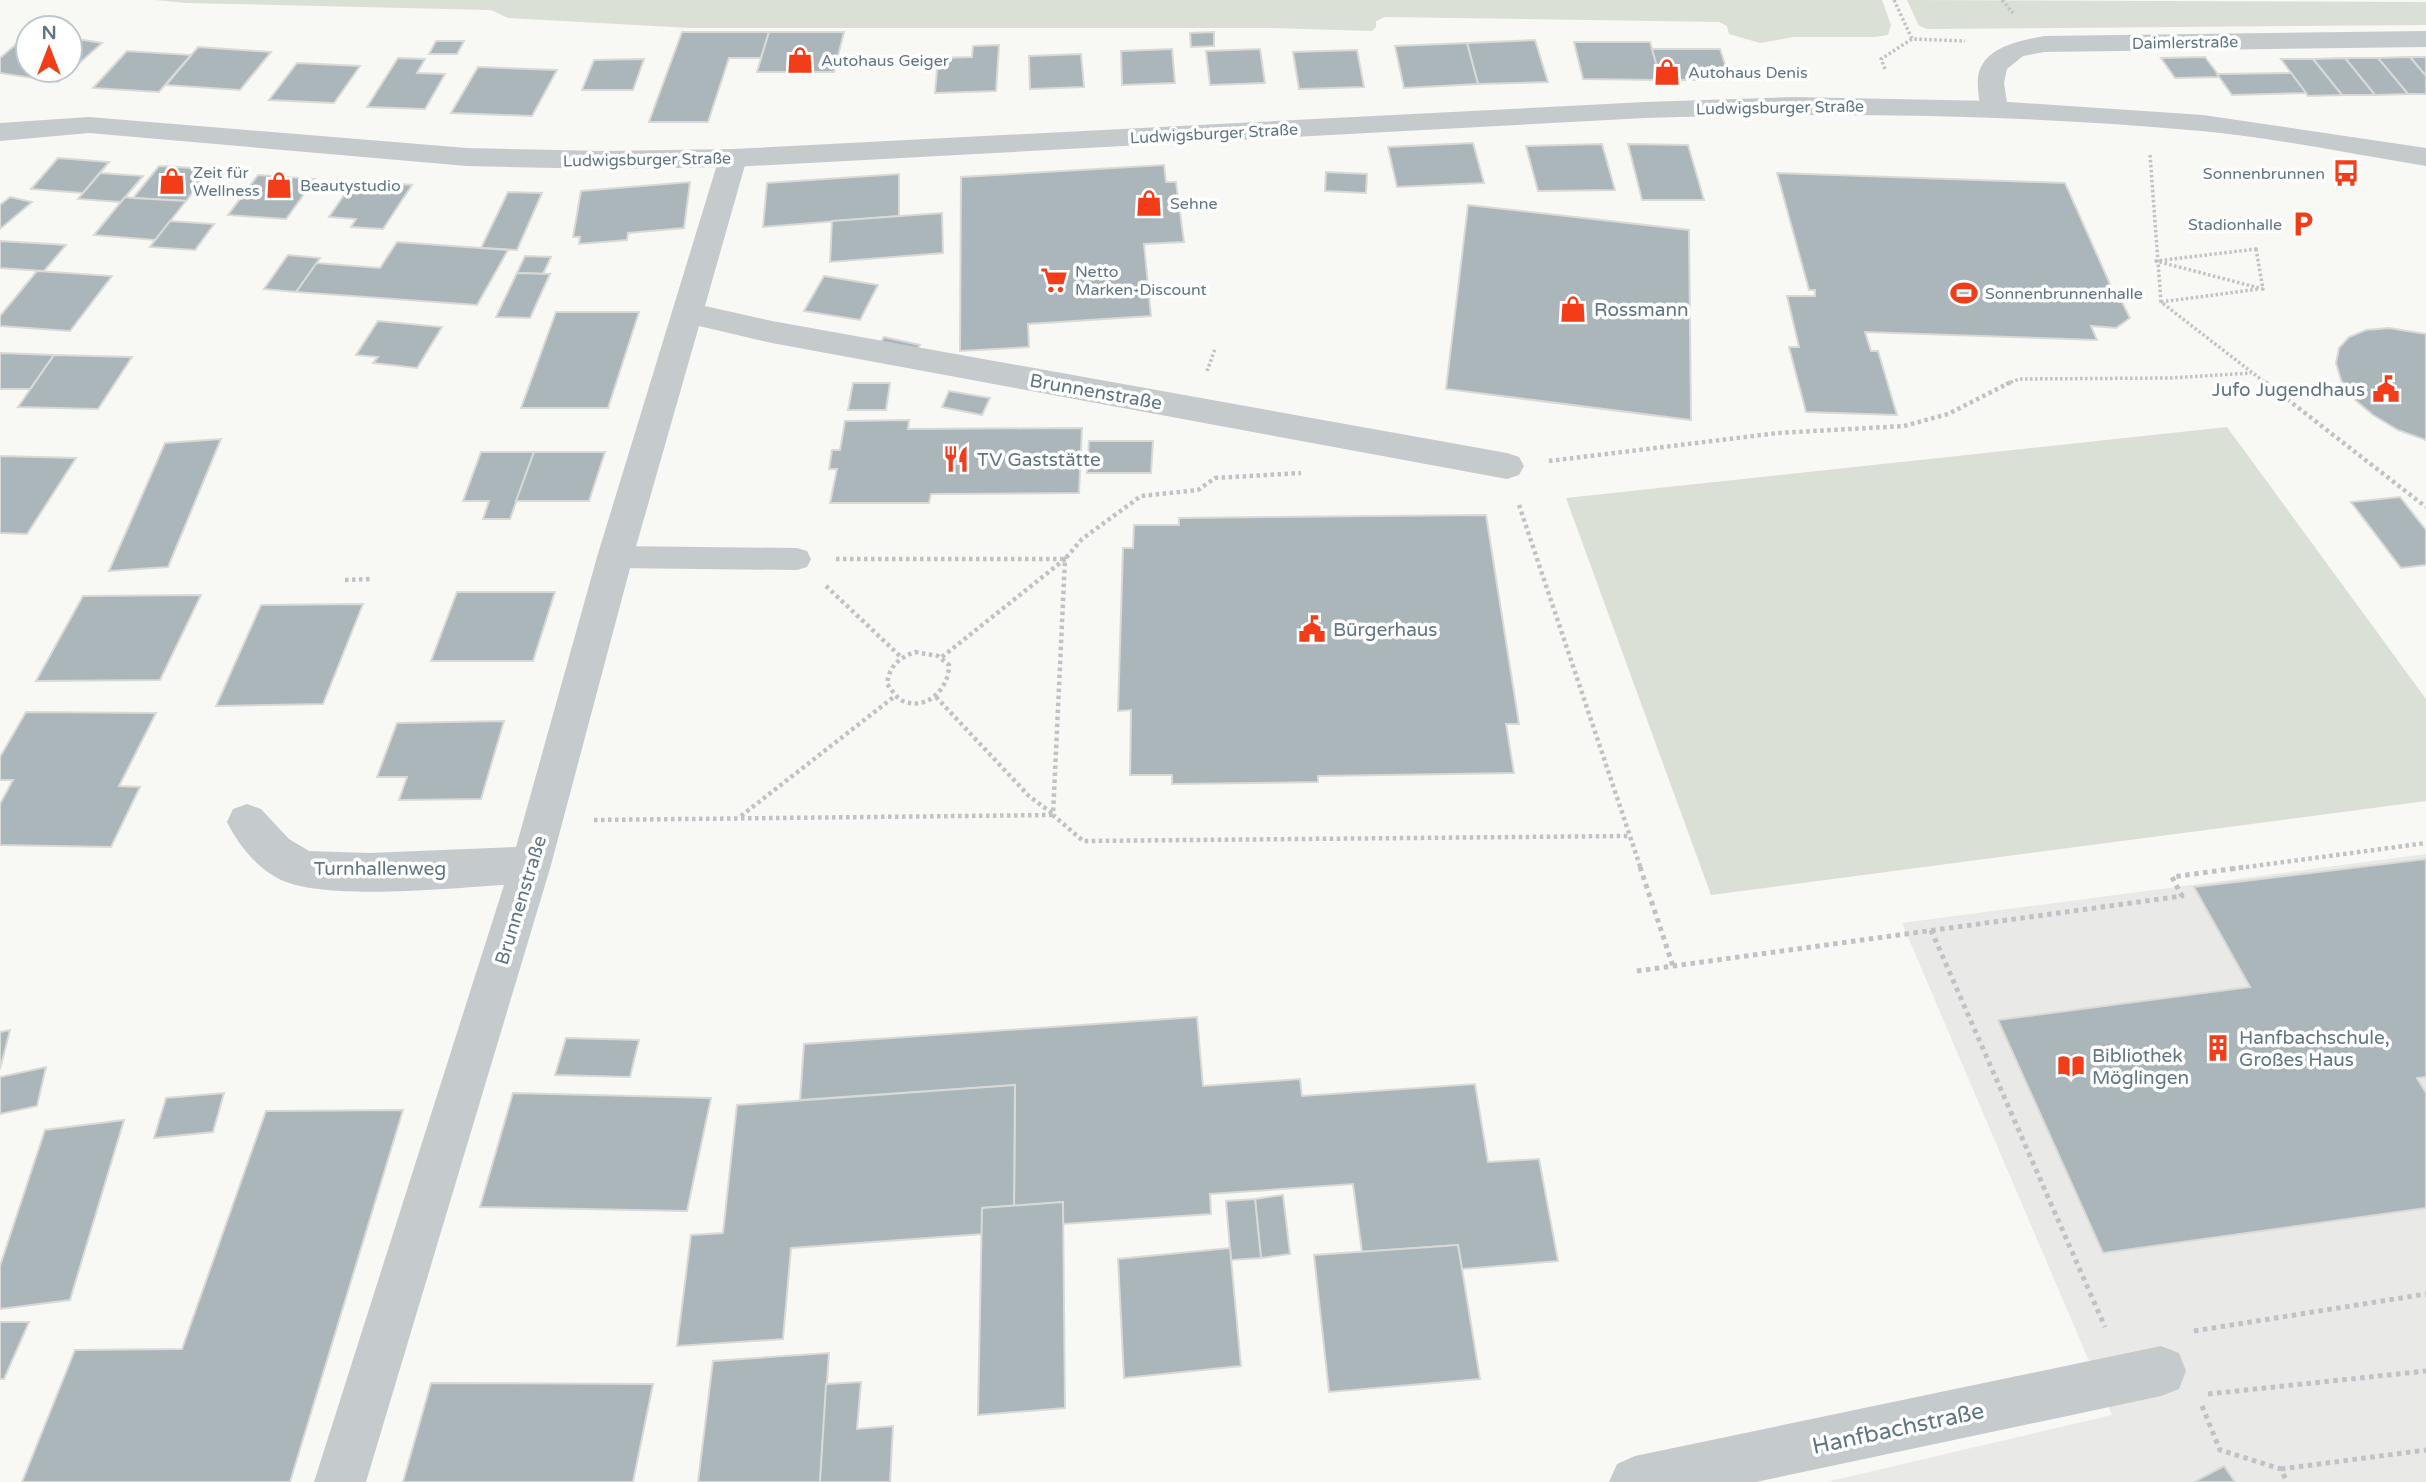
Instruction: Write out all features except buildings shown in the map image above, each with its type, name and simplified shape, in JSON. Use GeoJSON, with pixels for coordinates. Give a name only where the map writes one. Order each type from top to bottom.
{"type":"FeatureCollection","features":[{"type":"Feature","properties":{"kind":"street","name":"Daimlerstraße"},"geometry":{"type":"LineString","coordinates":[[2014,50],[2044,44],[2426,39]]}},
{"type":"Feature","properties":{"kind":"street"},"geometry":{"type":"LineString","coordinates":[[1994,109],[1991,83],[1994,66],[2014,50]]}},
{"type":"Feature","properties":{"kind":"street","name":"Ludwigsburger Straße"},"geometry":{"type":"LineString","coordinates":[[0,132],[89,125],[467,158],[603,160],[733,158],[1645,110],[1791,105],[1902,106],[1994,109],[2203,123],[2426,158]]}},
{"type":"Feature","properties":{"kind":"street","name":"Brunnenstraße"},"geometry":{"type":"LineString","coordinates":[[340,1482],[531,865],[615,557],[733,158]]}},
{"type":"Feature","properties":{"kind":"street","name":"Brunnenstraße"},"geometry":{"type":"LineString","coordinates":[[687,313],[772,332],[1507,466]]}},
{"type":"Feature","properties":{"kind":"street","name":"Turnhallenweg"},"geometry":{"type":"LineString","coordinates":[[247,822],[263,842],[296,868],[330,871],[531,865]]}},
{"type":"Feature","properties":{"kind":"street","name":"Hanfbachstraße"},"geometry":{"type":"LineString","coordinates":[[1635,1482],[2144,1375]]}},
{"type":"Feature","properties":{"kind":"lane"},"geometry":{"type":"LineString","coordinates":[[615,557],[797,559]]}},
{"type":"Feature","properties":{"kind":"path"},"geometry":{"type":"LineString","coordinates":[[1894,0],[1912,39]]}},
{"type":"Feature","properties":{"kind":"path"},"geometry":{"type":"LineString","coordinates":[[1902,106],[1881,59],[1912,39],[1972,41],[2014,50]]}},
{"type":"Feature","properties":{"kind":"path"},"geometry":{"type":"LineString","coordinates":[[2148,119],[2161,302],[2426,507]]}},
{"type":"Feature","properties":{"kind":"path"},"geometry":{"type":"LineString","coordinates":[[2156,261],[2256,250],[2263,289]]}},
{"type":"Feature","properties":{"kind":"path"},"geometry":{"type":"LineString","coordinates":[[2156,261],[2263,289]]}},
{"type":"Feature","properties":{"kind":"path"},"geometry":{"type":"LineString","coordinates":[[2161,302],[2263,289]]}},
{"type":"Feature","properties":{"kind":"path"},"geometry":{"type":"LineString","coordinates":[[1673,965],[1507,466],[1779,432],[1877,428],[1923,423],[1967,407],[1997,387],[2019,379],[2171,378],[2251,373]]}},
{"type":"Feature","properties":{"kind":"path"},"geometry":{"type":"LineString","coordinates":[[942,657],[1065,559],[1082,539],[1141,496],[1198,489],[1215,478],[1310,473]]}},
{"type":"Feature","properties":{"kind":"path"},"geometry":{"type":"LineString","coordinates":[[797,559],[1065,559]]}},
{"type":"Feature","properties":{"kind":"path"},"geometry":{"type":"LineString","coordinates":[[797,559],[901,657]]}},
{"type":"Feature","properties":{"kind":"path"},"geometry":{"type":"LineString","coordinates":[[1054,815],[1065,559]]}},
{"type":"Feature","properties":{"kind":"path"},"geometry":{"type":"LineString","coordinates":[[345,580],[372,579]]}},
{"type":"Feature","properties":{"kind":"path"},"geometry":{"type":"LineString","coordinates":[[915,652],[933,652],[942,657],[950,670],[949,681],[936,697],[915,703],[904,702],[894,696],[887,684],[887,675],[901,657],[915,652]]}},
{"type":"Feature","properties":{"kind":"path"},"geometry":{"type":"LineString","coordinates":[[741,817],[894,696]]}},
{"type":"Feature","properties":{"kind":"path"},"geometry":{"type":"LineString","coordinates":[[936,697],[1029,796],[1083,841],[1628,836]]}},
{"type":"Feature","properties":{"kind":"path"},"geometry":{"type":"LineString","coordinates":[[544,821],[1054,815]]}},
{"type":"Feature","properties":{"kind":"path"},"geometry":{"type":"LineString","coordinates":[[1637,971],[2182,896],[2172,877],[2426,843]]}},
{"type":"Feature","properties":{"kind":"path"},"geometry":{"type":"LineString","coordinates":[[1931,930],[2144,1375],[2192,1331],[2426,1294]]}},
{"type":"Feature","properties":{"kind":"path"},"geometry":{"type":"LineString","coordinates":[[2426,1371],[2197,1395],[2220,1450],[2281,1469],[2426,1450]]}},
{"type":"Feature","properties":{"kind":"path"},"geometry":{"type":"LineString","coordinates":[[2281,1469],[2287,1482]]}},
{"type":"Feature","properties":{"kind":"shaded area"},"geometry":{"type":"Polygon","coordinates":[[[155,0],[1882,0],[1891,25],[1888,35],[1875,37],[1794,37],[1760,43],[1729,34],[1727,26],[1719,22],[1385,17],[1376,21],[1376,27],[1372,31],[1272,28],[691,28],[508,18],[491,10],[155,0]]]}},
{"type":"Feature","properties":{"kind":"shaded area"},"geometry":{"type":"Polygon","coordinates":[[[1907,0],[2426,2],[2426,25],[1927,29],[1919,26],[1907,0]]]}},
{"type":"Feature","properties":{"kind":"shaded area"},"geometry":{"type":"Polygon","coordinates":[[[2227,427],[2426,699],[2426,801],[1711,895],[1566,498],[2227,427]]]}},
{"type":"Feature","properties":{"kind":"shaded area"},"geometry":{"type":"Polygon","coordinates":[[[2426,854],[2426,1482],[1826,1482],[2112,1415],[1902,923],[2426,854]]]}},
{"type":"Feature","properties":{"kind":"place","name":"Autohaus Geiger"},"geometry":{"type":"Point","coordinates":[800,60]}},
{"type":"Feature","properties":{"kind":"place","name":"Autohaus Denis"},"geometry":{"type":"Point","coordinates":[1667,72]}},
{"type":"Feature","properties":{"kind":"place","name":"Sonnenbrunnen"},"geometry":{"type":"Point","coordinates":[2346,173]}},
{"type":"Feature","properties":{"kind":"place","name":"Zeit für Wellness"},"geometry":{"type":"Point","coordinates":[172,181]}},
{"type":"Feature","properties":{"kind":"place","name":"Beautystudio"},"geometry":{"type":"Point","coordinates":[279,185]}},
{"type":"Feature","properties":{"kind":"place","name":"Sehne"},"geometry":{"type":"Point","coordinates":[1149,203]}},
{"type":"Feature","properties":{"kind":"place","name":"Stadionhalle"},"geometry":{"type":"Point","coordinates":[2303,224]}},
{"type":"Feature","properties":{"kind":"place","name":"Netto Marken-Discount"},"geometry":{"type":"Point","coordinates":[1054,280]}},
{"type":"Feature","properties":{"kind":"place","name":"Sonnenbrunnenhalle"},"geometry":{"type":"Point","coordinates":[1964,293]}},
{"type":"Feature","properties":{"kind":"place","name":"Rossmann"},"geometry":{"type":"Point","coordinates":[1573,309]}},
{"type":"Feature","properties":{"kind":"place","name":"Jufo Jugendhaus"},"geometry":{"type":"Point","coordinates":[2386,389]}},
{"type":"Feature","properties":{"kind":"place","name":"TV Gaststätte"},"geometry":{"type":"Point","coordinates":[956,459]}},
{"type":"Feature","properties":{"kind":"place","name":"Bürgerhaus"},"geometry":{"type":"Point","coordinates":[1312,629]}},
{"type":"Feature","properties":{"kind":"place","name":"Hanfbachschule, Großes Haus"},"geometry":{"type":"Point","coordinates":[2218,1048]}},
{"type":"Feature","properties":{"kind":"place","name":"Bibliothek Möglingen"},"geometry":{"type":"Point","coordinates":[2071,1066]}}]}
